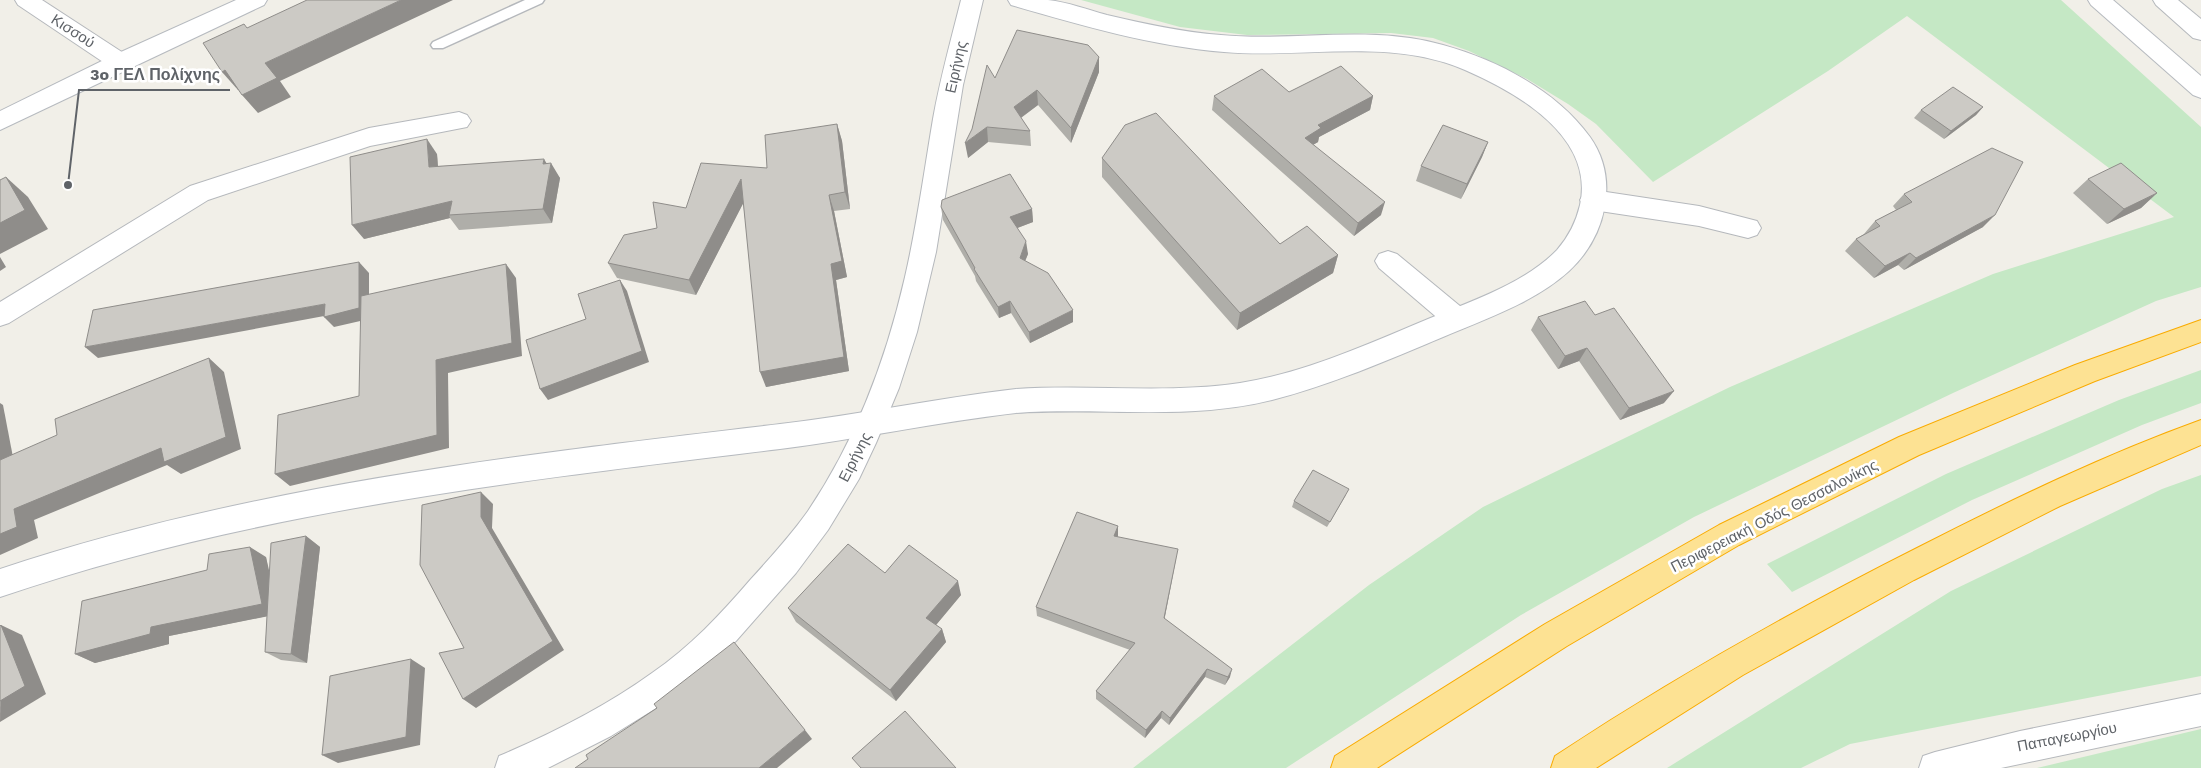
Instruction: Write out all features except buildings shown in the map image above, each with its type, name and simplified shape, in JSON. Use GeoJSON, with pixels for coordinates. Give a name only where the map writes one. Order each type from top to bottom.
{"type":"FeatureCollection","features":[{"type":"Feature","properties":{"kind":"highway","name":"Περιφερειακή Οδός Θεσσαλονίκης"},"geometry":{"type":"LineString","coordinates":[[1347,768],[1556,635],[1729,535],[1909,446],[2085,373],[2201,331]]}},
{"type":"Feature","properties":{"kind":"highway"},"geometry":{"type":"LineString","coordinates":[[1567,768],[1635,721],[1818,615],[1996,522],[2164,446],[2201,432]]}},
{"type":"Feature","properties":{"kind":"street","name":"Κισσού"},"geometry":{"type":"LineString","coordinates":[[26,0],[120,62]]}},
{"type":"Feature","properties":{"kind":"street"},"geometry":{"type":"LineString","coordinates":[[0,121],[120,62],[256,0]]}},
{"type":"Feature","properties":{"kind":"street","name":"Ειρήνης"},"geometry":{"type":"LineString","coordinates":[[511,768],[600,723],[650,694],[696,658],[745,610],[818,521],[845,479],[871,424],[900,346],[913,300],[949,96],[972,0]]}},
{"type":"Feature","properties":{"kind":"street"},"geometry":{"type":"LineString","coordinates":[[0,582],[115,546],[309,503],[501,471],[871,424],[1019,401],[1065,398],[1197,399],[1230,397],[1264,390],[1316,376],[1457,319],[1525,287],[1552,269],[1580,240],[1589,220],[1596,186],[1591,161],[1575,134],[1553,113],[1525,92],[1469,62],[1432,49],[1374,42],[1261,45],[1172,38],[1019,0]]}},
{"type":"Feature","properties":{"kind":"street"},"geometry":{"type":"LineString","coordinates":[[2100,0],[2201,89]]}},
{"type":"Feature","properties":{"kind":"street"},"geometry":{"type":"LineString","coordinates":[[2164,0],[2201,32]]}},
{"type":"Feature","properties":{"kind":"street"},"geometry":{"type":"LineString","coordinates":[[0,315],[198,193],[369,137],[459,121]]}},
{"type":"Feature","properties":{"kind":"street"},"geometry":{"type":"LineString","coordinates":[[1594,200],[1699,216],[1748,228]]}},
{"type":"Feature","properties":{"kind":"street"},"geometry":{"type":"LineString","coordinates":[[1388,261],[1457,319]]}},
{"type":"Feature","properties":{"kind":"street","name":"Παπαγεωργίου"},"geometry":{"type":"LineString","coordinates":[[1935,768],[2020,746],[2201,710]]}},
{"type":"Feature","properties":{"kind":"lane"},"geometry":{"type":"LineString","coordinates":[[438,45],[537,0]]}},
{"type":"Feature","properties":{"kind":"green space"},"geometry":{"type":"Polygon","coordinates":[[[1081,0],[2061,0],[2201,127],[2201,287],[2156,301],[1953,393],[1694,517],[1521,615],[1286,768],[1133,768],[1369,585],[1483,507],[1730,387],[1993,274],[2174,217],[1907,16],[1828,71],[1653,182],[1596,124],[1568,104],[1527,79],[1469,51],[1433,38],[1391,33],[1247,35],[1180,27],[1081,0]]]}},
{"type":"Feature","properties":{"kind":"green space"},"geometry":{"type":"Polygon","coordinates":[[[2201,370],[2201,403],[2142,425],[1972,500],[1792,592],[1767,564],[1946,474],[2119,400],[2201,370]]]}},
{"type":"Feature","properties":{"kind":"green space"},"geometry":{"type":"Polygon","coordinates":[[[2201,475],[2201,676],[1850,744],[1801,768],[1667,768],[1951,591],[2162,489],[2201,475]]]}},
{"type":"Feature","properties":{"kind":"green space"},"geometry":{"type":"Polygon","coordinates":[[[2201,729],[2201,768],[2037,768],[2201,729]]]}},
{"type":"Feature","properties":{"kind":"place","name":"3o ΓΕΛ Πολίχνης"},"geometry":{"type":"Point","coordinates":[68,185]}}]}
